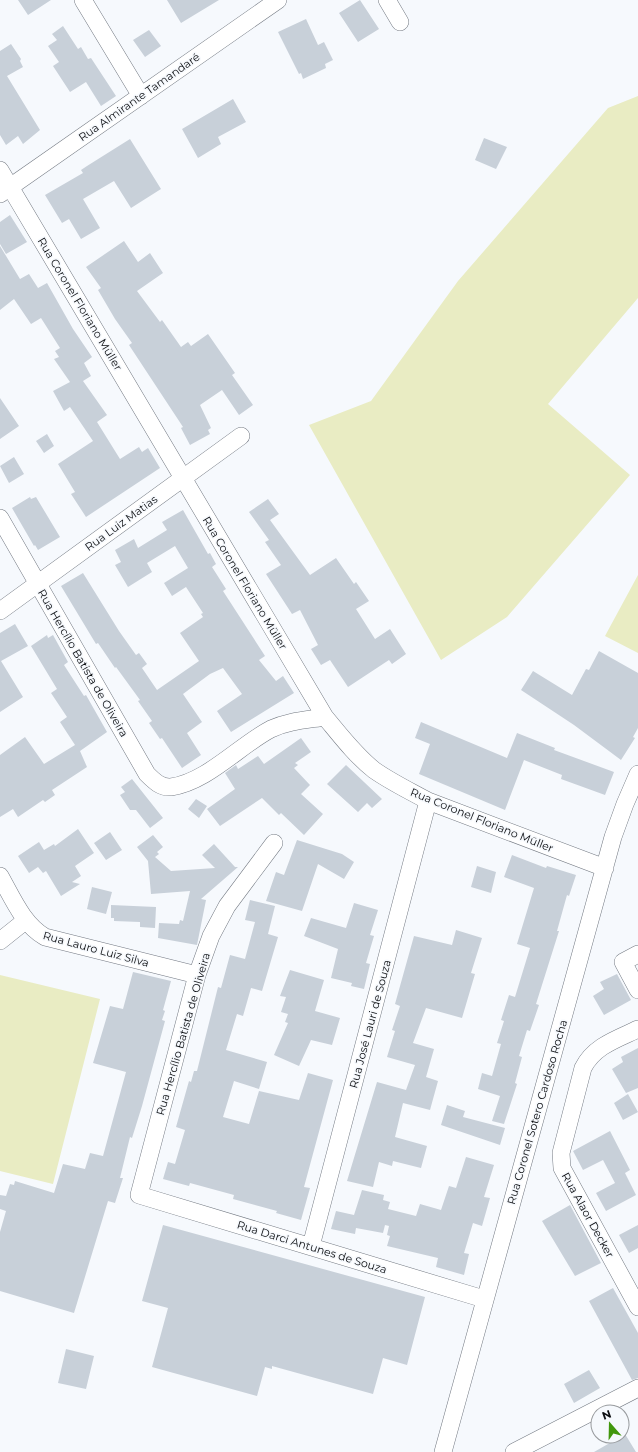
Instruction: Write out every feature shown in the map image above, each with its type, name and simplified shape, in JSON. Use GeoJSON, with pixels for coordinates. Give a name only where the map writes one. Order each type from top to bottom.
{"type":"FeatureCollection","features":[{"type":"Feature","properties":{"kind":"street"},"geometry":{"type":"LineString","coordinates":[[83,0],[141,96]]}},
{"type":"Feature","properties":{"kind":"street","name":"Rua Almirante Tamandaré"},"geometry":{"type":"LineString","coordinates":[[5,191],[278,0]]}},
{"type":"Feature","properties":{"kind":"street"},"geometry":{"type":"LineString","coordinates":[[387,0],[400,22]]}},
{"type":"Feature","properties":{"kind":"street","name":"Rua Coronel Floriano Müller"},"geometry":{"type":"LineString","coordinates":[[0,170],[5,191],[183,478],[325,717],[349,746],[373,769],[401,787],[428,801],[605,868]]}},
{"type":"Feature","properties":{"kind":"street","name":"Rua Luiz Matias"},"geometry":{"type":"LineString","coordinates":[[0,611],[241,436]]}},
{"type":"Feature","properties":{"kind":"street","name":"Rua Hercílio Batista de Oliveira"},"geometry":{"type":"LineString","coordinates":[[0,518],[148,774],[157,784],[170,787],[182,784],[199,776],[271,730],[291,721],[325,717]]}},
{"type":"Feature","properties":{"kind":"street","name":"Rua Coronel Sotero Cardoso Rocha"},"geometry":{"type":"LineString","coordinates":[[443,1452],[484,1298],[605,868],[625,804],[638,774]]}},
{"type":"Feature","properties":{"kind":"street","name":"Rua José Lauri de Souza"},"geometry":{"type":"LineString","coordinates":[[311,1246],[428,801]]}},
{"type":"Feature","properties":{"kind":"street","name":"Rua Hercílio Batista de Oliveira"},"geometry":{"type":"LineString","coordinates":[[139,1195],[197,975],[211,936],[227,906],[274,843]]}},
{"type":"Feature","properties":{"kind":"street","name":"Rua Lauro Luiz Silva"},"geometry":{"type":"LineString","coordinates":[[0,876],[25,921],[34,931],[45,937],[197,975]]}},
{"type":"Feature","properties":{"kind":"street"},"geometry":{"type":"LineString","coordinates":[[0,941],[25,921]]}},
{"type":"Feature","properties":{"kind":"street"},"geometry":{"type":"LineString","coordinates":[[638,954],[623,962],[638,990]]}},
{"type":"Feature","properties":{"kind":"street","name":"Rua Alaor Decker"},"geometry":{"type":"LineString","coordinates":[[638,1029],[597,1050],[589,1058],[584,1068],[560,1153],[562,1168],[638,1307]]}},
{"type":"Feature","properties":{"kind":"street","name":"Rua Darci Antunes de Souza"},"geometry":{"type":"LineString","coordinates":[[139,1195],[484,1298]]}},
{"type":"Feature","properties":{"kind":"street"},"geometry":{"type":"LineString","coordinates":[[514,1452],[638,1388]]}},
{"type":"Feature","properties":{"kind":"green space"},"geometry":{"type":"Polygon","coordinates":[[[638,96],[638,298],[548,404],[630,475],[507,617],[441,660],[309,425],[371,401],[458,281],[608,108],[638,96]]]}},
{"type":"Feature","properties":{"kind":"green space"},"geometry":{"type":"Polygon","coordinates":[[[638,575],[638,653],[605,636],[638,575]]]}},
{"type":"Feature","properties":{"kind":"green space"},"geometry":{"type":"Polygon","coordinates":[[[0,975],[100,999],[53,1184],[0,1171],[0,975]]]}},
{"type":"Feature","properties":{"kind":"building"},"geometry":{"type":"Polygon","coordinates":[[[18,0],[51,0],[28,15],[18,0]]]}},
{"type":"Feature","properties":{"kind":"building"},"geometry":{"type":"Polygon","coordinates":[[[167,0],[219,0],[181,23],[167,0]]]}},
{"type":"Feature","properties":{"kind":"building"},"geometry":{"type":"Polygon","coordinates":[[[360,0],[379,29],[358,42],[339,13],[360,0]]]}},
{"type":"Feature","properties":{"kind":"building"},"geometry":{"type":"Polygon","coordinates":[[[306,19],[318,45],[324,42],[333,60],[325,64],[326,68],[303,79],[278,32],[306,19]]]}},
{"type":"Feature","properties":{"kind":"building"},"geometry":{"type":"Polygon","coordinates":[[[63,26],[78,49],[81,47],[88,59],[91,58],[116,96],[101,106],[86,82],[70,92],[53,66],[59,62],[48,46],[57,40],[52,34],[63,26]]]}},
{"type":"Feature","properties":{"kind":"building"},"geometry":{"type":"Polygon","coordinates":[[[149,30],[161,46],[145,57],[133,40],[149,30]]]}},
{"type":"Feature","properties":{"kind":"building"},"geometry":{"type":"Polygon","coordinates":[[[11,44],[21,59],[20,61],[23,67],[7,76],[40,130],[23,144],[18,136],[6,145],[0,135],[0,51],[11,44]]]}},
{"type":"Feature","properties":{"kind":"building"},"geometry":{"type":"Polygon","coordinates":[[[233,99],[246,122],[218,137],[221,144],[198,158],[182,129],[233,99]]]}},
{"type":"Feature","properties":{"kind":"building"},"geometry":{"type":"Polygon","coordinates":[[[484,138],[507,147],[496,169],[475,160],[484,138]]]}},
{"type":"Feature","properties":{"kind":"building"},"geometry":{"type":"Polygon","coordinates":[[[130,139],[161,189],[131,208],[114,181],[83,199],[100,228],[81,239],[69,219],[62,223],[45,195],[83,173],[81,170],[130,139]]]}},
{"type":"Feature","properties":{"kind":"building"},"geometry":{"type":"Polygon","coordinates":[[[10,215],[27,242],[6,254],[0,244],[0,222],[10,215]]]}},
{"type":"Feature","properties":{"kind":"building"},"geometry":{"type":"Polygon","coordinates":[[[124,241],[138,262],[150,253],[163,273],[137,291],[160,322],[162,320],[181,347],[188,342],[191,346],[208,334],[235,373],[232,375],[253,405],[239,415],[222,390],[200,405],[211,428],[208,430],[210,434],[190,445],[181,428],[183,427],[129,345],[132,343],[115,319],[98,290],[101,288],[86,267],[124,241]]]}},
{"type":"Feature","properties":{"kind":"building"},"geometry":{"type":"Polygon","coordinates":[[[0,246],[20,279],[29,274],[38,288],[47,283],[73,329],[92,357],[84,363],[91,376],[83,381],[107,415],[97,422],[120,459],[139,447],[142,452],[148,448],[160,468],[86,517],[71,494],[75,492],[58,464],[93,441],[70,407],[64,411],[53,391],[70,382],[54,359],[59,357],[55,351],[60,348],[41,318],[31,324],[14,299],[0,310],[0,246]]]}},
{"type":"Feature","properties":{"kind":"building"},"geometry":{"type":"Polygon","coordinates":[[[0,398],[19,426],[0,439],[0,398]]]}},
{"type":"Feature","properties":{"kind":"building"},"geometry":{"type":"Polygon","coordinates":[[[47,434],[54,446],[44,453],[36,441],[47,434]]]}},
{"type":"Feature","properties":{"kind":"building"},"geometry":{"type":"Polygon","coordinates":[[[14,457],[24,474],[9,483],[0,466],[14,457]]]}},
{"type":"Feature","properties":{"kind":"building"},"geometry":{"type":"Polygon","coordinates":[[[30,497],[31,499],[36,497],[60,537],[38,550],[35,545],[34,546],[12,508],[30,497]]]}},
{"type":"Feature","properties":{"kind":"building"},"geometry":{"type":"Polygon","coordinates":[[[268,499],[279,514],[270,520],[310,575],[336,558],[354,584],[356,582],[369,601],[356,609],[375,639],[390,629],[406,654],[392,664],[389,660],[348,687],[330,660],[321,665],[311,649],[318,645],[300,610],[292,614],[266,574],[281,565],[265,542],[269,540],[249,512],[268,499]]]}},
{"type":"Feature","properties":{"kind":"building"},"geometry":{"type":"Polygon","coordinates":[[[183,510],[208,554],[210,553],[216,564],[212,567],[226,589],[223,591],[265,656],[259,660],[276,681],[283,676],[294,693],[231,732],[217,711],[242,694],[223,668],[210,674],[183,694],[202,722],[187,733],[201,755],[182,768],[162,738],[160,739],[149,723],[152,721],[138,701],[140,700],[98,643],[96,644],[61,586],[83,573],[119,631],[136,655],[139,653],[147,664],[142,668],[157,690],[199,661],[180,633],[203,617],[201,614],[203,613],[186,587],[172,596],[164,583],[188,568],[175,546],[147,563],[152,572],[128,587],[115,565],[121,562],[115,550],[134,539],[138,548],[167,530],[162,522],[183,510]]]}},
{"type":"Feature","properties":{"kind":"building"},"geometry":{"type":"Polygon","coordinates":[[[15,624],[28,646],[1,661],[23,697],[0,712],[0,633],[15,624]]]}},
{"type":"Feature","properties":{"kind":"building"},"geometry":{"type":"Polygon","coordinates":[[[47,635],[48,638],[53,635],[68,662],[64,665],[84,696],[86,695],[107,732],[80,751],[87,767],[52,790],[55,795],[45,802],[43,800],[18,817],[13,809],[0,817],[0,755],[25,737],[44,764],[75,745],[60,722],[67,717],[51,693],[57,689],[31,646],[47,635]]]}},
{"type":"Feature","properties":{"kind":"building"},"geometry":{"type":"Polygon","coordinates":[[[599,651],[638,673],[638,728],[633,737],[635,738],[621,760],[574,725],[521,690],[533,671],[572,695],[586,669],[589,670],[599,651]]]}},
{"type":"Feature","properties":{"kind":"building"},"geometry":{"type":"Polygon","coordinates":[[[421,722],[507,758],[517,733],[555,748],[554,750],[614,772],[605,795],[561,779],[562,775],[524,760],[505,810],[419,774],[430,744],[415,738],[421,722]]]}},
{"type":"Feature","properties":{"kind":"building"},"geometry":{"type":"Polygon","coordinates":[[[301,738],[311,752],[295,763],[298,765],[294,768],[310,785],[301,794],[323,814],[304,835],[281,813],[279,815],[262,798],[220,826],[207,809],[235,789],[225,773],[236,765],[238,769],[258,756],[264,764],[301,738]]]}},
{"type":"Feature","properties":{"kind":"building"},"geometry":{"type":"Polygon","coordinates":[[[346,765],[382,799],[372,808],[367,803],[358,812],[327,784],[346,765]]]}},
{"type":"Feature","properties":{"kind":"building"},"geometry":{"type":"Polygon","coordinates":[[[132,779],[163,818],[150,828],[136,810],[130,810],[120,795],[125,792],[121,787],[132,779]]]}},
{"type":"Feature","properties":{"kind":"building"},"geometry":{"type":"Polygon","coordinates":[[[196,799],[207,806],[199,818],[188,809],[196,799]]]}},
{"type":"Feature","properties":{"kind":"building"},"geometry":{"type":"Polygon","coordinates":[[[78,829],[94,853],[75,866],[81,876],[72,882],[80,884],[61,896],[46,871],[43,873],[38,867],[29,873],[18,856],[39,842],[44,850],[54,844],[55,846],[78,829]]]}},
{"type":"Feature","properties":{"kind":"building"},"geometry":{"type":"Polygon","coordinates":[[[110,832],[122,850],[106,860],[94,843],[110,832]]]}},
{"type":"Feature","properties":{"kind":"building"},"geometry":{"type":"Polygon","coordinates":[[[153,835],[163,847],[157,852],[159,854],[155,857],[171,871],[215,868],[202,855],[214,844],[235,867],[238,867],[201,899],[206,900],[197,945],[158,938],[159,923],[179,924],[180,920],[183,921],[190,891],[151,894],[148,861],[137,847],[153,835]]]}},
{"type":"Feature","properties":{"kind":"building"},"geometry":{"type":"Polygon","coordinates":[[[297,840],[342,854],[354,862],[344,879],[318,864],[302,911],[266,901],[276,872],[284,875],[297,840]]]}},
{"type":"Feature","properties":{"kind":"building"},"geometry":{"type":"Polygon","coordinates":[[[512,855],[546,868],[547,866],[576,875],[569,896],[567,895],[557,931],[559,931],[536,1004],[539,1005],[530,1031],[527,1030],[519,1056],[522,1057],[515,1083],[517,1084],[504,1124],[492,1121],[500,1096],[478,1089],[482,1073],[492,1076],[501,1044],[497,1043],[504,1021],[501,1020],[509,995],[515,997],[530,948],[517,944],[534,888],[504,877],[512,855]]]}},
{"type":"Feature","properties":{"kind":"building"},"geometry":{"type":"Polygon","coordinates":[[[477,866],[496,872],[491,893],[471,887],[477,866]]]}},
{"type":"Feature","properties":{"kind":"building"},"geometry":{"type":"Polygon","coordinates":[[[92,887],[112,892],[106,914],[87,909],[92,887]]]}},
{"type":"Feature","properties":{"kind":"building"},"geometry":{"type":"Polygon","coordinates":[[[250,900],[275,906],[268,934],[278,937],[262,991],[251,988],[243,1016],[237,1014],[226,1050],[267,1062],[259,1089],[234,1081],[223,1117],[249,1124],[259,1091],[299,1100],[308,1073],[333,1080],[304,1187],[310,1188],[301,1220],[276,1213],[277,1211],[233,1199],[234,1195],[190,1183],[189,1186],[163,1179],[168,1162],[175,1164],[185,1130],[176,1127],[189,1081],[191,1082],[194,1071],[197,1071],[218,987],[221,988],[230,955],[245,959],[255,922],[245,920],[250,900]]]}},
{"type":"Feature","properties":{"kind":"building"},"geometry":{"type":"Polygon","coordinates":[[[354,903],[378,910],[370,935],[374,936],[366,963],[370,964],[364,989],[351,986],[352,983],[331,978],[338,949],[304,936],[311,918],[346,928],[354,903]]]}},
{"type":"Feature","properties":{"kind":"building"},"geometry":{"type":"Polygon","coordinates":[[[111,905],[156,907],[155,928],[140,927],[140,922],[114,921],[114,918],[111,918],[111,905]]]}},
{"type":"Feature","properties":{"kind":"building"},"geometry":{"type":"Polygon","coordinates":[[[456,930],[482,938],[471,973],[475,974],[462,1018],[426,1008],[413,1043],[434,1049],[426,1077],[438,1081],[430,1110],[403,1103],[395,1137],[427,1146],[421,1168],[393,1161],[392,1166],[379,1162],[373,1187],[347,1181],[377,1082],[406,1090],[415,1065],[387,1057],[395,1031],[392,1030],[400,1006],[395,1004],[414,936],[452,945],[456,930]]]}},
{"type":"Feature","properties":{"kind":"building"},"geometry":{"type":"Polygon","coordinates":[[[290,970],[324,980],[315,1011],[340,1018],[332,1045],[311,1040],[299,1066],[274,1055],[288,1023],[285,1022],[288,1014],[281,1012],[286,997],[280,996],[290,970]]]}},
{"type":"Feature","properties":{"kind":"building"},"geometry":{"type":"Polygon","coordinates":[[[133,972],[171,981],[163,1010],[165,1011],[162,1020],[165,1021],[142,1106],[132,1138],[130,1137],[120,1178],[123,1178],[115,1203],[108,1201],[74,1313],[0,1291],[0,1232],[6,1211],[0,1209],[0,1195],[6,1196],[10,1184],[14,1185],[15,1181],[54,1193],[63,1164],[85,1169],[90,1153],[103,1156],[126,1072],[93,1063],[110,1006],[123,1009],[133,972]]]}},
{"type":"Feature","properties":{"kind":"building"},"geometry":{"type":"Polygon","coordinates":[[[617,974],[631,1000],[604,1015],[593,996],[604,989],[600,982],[617,974]]]}},
{"type":"Feature","properties":{"kind":"building"},"geometry":{"type":"Polygon","coordinates":[[[638,1048],[638,1088],[626,1093],[612,1069],[623,1062],[621,1057],[638,1048]]]}},
{"type":"Feature","properties":{"kind":"building"},"geometry":{"type":"Polygon","coordinates":[[[628,1094],[638,1112],[623,1120],[614,1103],[628,1094]]]}},
{"type":"Feature","properties":{"kind":"building"},"geometry":{"type":"Polygon","coordinates":[[[447,1105],[465,1111],[463,1117],[505,1128],[500,1145],[441,1125],[447,1105]]]}},
{"type":"Feature","properties":{"kind":"building"},"geometry":{"type":"Polygon","coordinates":[[[610,1131],[630,1170],[625,1173],[636,1195],[606,1211],[596,1193],[615,1183],[603,1160],[583,1170],[573,1151],[610,1131]]]}},
{"type":"Feature","properties":{"kind":"building"},"geometry":{"type":"Polygon","coordinates":[[[466,1157],[494,1165],[484,1197],[490,1198],[482,1226],[473,1223],[464,1253],[469,1254],[464,1275],[436,1267],[438,1258],[387,1246],[390,1236],[387,1235],[389,1226],[385,1225],[383,1233],[356,1228],[355,1234],[331,1229],[336,1211],[354,1215],[362,1190],[384,1195],[383,1200],[390,1202],[388,1209],[416,1216],[420,1204],[441,1210],[449,1186],[456,1188],[466,1157]]]}},
{"type":"Feature","properties":{"kind":"building"},"geometry":{"type":"Polygon","coordinates":[[[570,1205],[601,1263],[575,1276],[542,1221],[570,1205]]]}},
{"type":"Feature","properties":{"kind":"building"},"geometry":{"type":"Polygon","coordinates":[[[163,1225],[425,1297],[407,1365],[383,1358],[373,1394],[272,1366],[272,1369],[265,1367],[257,1396],[152,1367],[168,1308],[142,1301],[163,1225]]]}},
{"type":"Feature","properties":{"kind":"building"},"geometry":{"type":"Polygon","coordinates":[[[638,1225],[638,1248],[629,1253],[619,1235],[638,1225]]]}},
{"type":"Feature","properties":{"kind":"building"},"geometry":{"type":"Polygon","coordinates":[[[613,1288],[638,1333],[638,1378],[632,1380],[589,1301],[613,1288]]]}},
{"type":"Feature","properties":{"kind":"building"},"geometry":{"type":"Polygon","coordinates":[[[66,1349],[94,1356],[86,1389],[58,1383],[66,1349]]]}},
{"type":"Feature","properties":{"kind":"building"},"geometry":{"type":"Polygon","coordinates":[[[589,1370],[600,1388],[574,1403],[564,1384],[589,1370]]]}},
{"type":"Feature","properties":{"kind":"building"},"geometry":{"type":"Polygon","coordinates":[[[630,1442],[636,1452],[594,1452],[608,1444],[630,1444],[630,1442]]]}}]}
